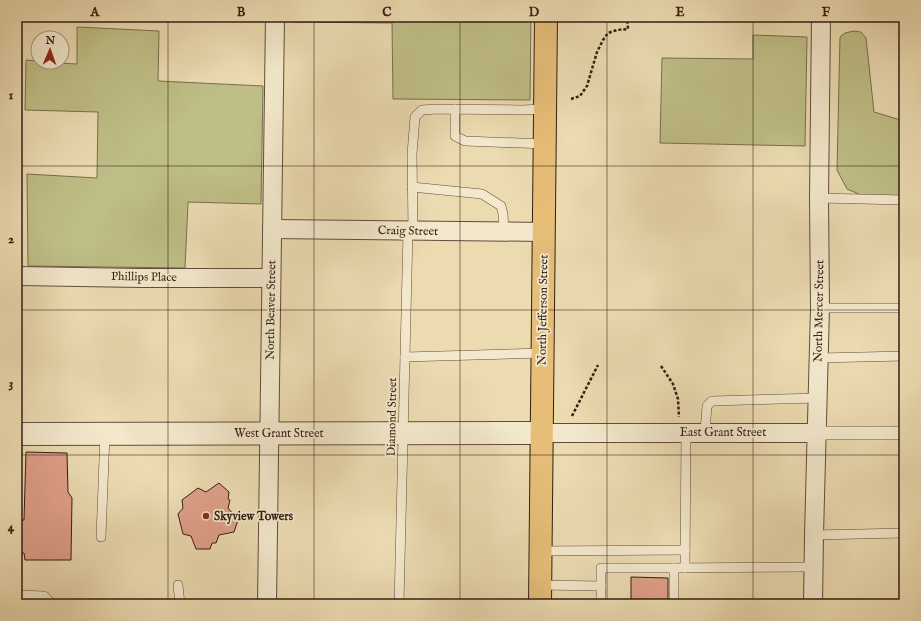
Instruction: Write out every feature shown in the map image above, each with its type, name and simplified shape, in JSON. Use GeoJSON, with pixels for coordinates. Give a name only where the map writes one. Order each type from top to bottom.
{"type":"FeatureCollection","features":[{"type":"Feature","properties":{"kind":"main road","name":"North Jefferson Street"},"geometry":{"type":"LineString","coordinates":[[540,595],[546,17]]}},
{"type":"Feature","properties":{"kind":"street","name":"North Beaver Street"},"geometry":{"type":"LineString","coordinates":[[267,604],[274,17]]}},
{"type":"Feature","properties":{"kind":"street","name":"North Mercer Street"},"geometry":{"type":"LineString","coordinates":[[814,604],[814,534],[820,308],[819,198],[821,17]]}},
{"type":"Feature","properties":{"kind":"street","name":"Craig Street"},"geometry":{"type":"LineString","coordinates":[[272,229],[544,232]]}},
{"type":"Feature","properties":{"kind":"street","name":"Phillips Place"},"geometry":{"type":"LineString","coordinates":[[17,276],[271,278]]}},
{"type":"Feature","properties":{"kind":"street","name":"East Grant Street"},"geometry":{"type":"LineString","coordinates":[[542,433],[682,425],[705,432],[904,433]]}},
{"type":"Feature","properties":{"kind":"street","name":"West Grant Street"},"geometry":{"type":"LineString","coordinates":[[17,434],[542,433]]}},
{"type":"Feature","properties":{"kind":"lane","name":"Diamond Street"},"geometry":{"type":"LineString","coordinates":[[399,604],[405,358],[412,154],[415,117],[422,110],[436,109],[545,109]]}},
{"type":"Feature","properties":{"kind":"lane"},"geometry":{"type":"LineString","coordinates":[[454,109],[455,136],[465,141],[545,144]]}},
{"type":"Feature","properties":{"kind":"lane"},"geometry":{"type":"LineString","coordinates":[[412,187],[482,194],[501,206],[504,232]]}},
{"type":"Feature","properties":{"kind":"lane"},"geometry":{"type":"LineString","coordinates":[[819,198],[904,200]]}},
{"type":"Feature","properties":{"kind":"lane"},"geometry":{"type":"LineString","coordinates":[[820,308],[904,308]]}},
{"type":"Feature","properties":{"kind":"lane"},"geometry":{"type":"LineString","coordinates":[[405,358],[542,353]]}},
{"type":"Feature","properties":{"kind":"lane"},"geometry":{"type":"LineString","coordinates":[[819,358],[904,356]]}},
{"type":"Feature","properties":{"kind":"lane"},"geometry":{"type":"LineString","coordinates":[[705,432],[707,406],[712,400],[818,398]]}},
{"type":"Feature","properties":{"kind":"lane"},"geometry":{"type":"LineString","coordinates":[[682,425],[685,568]]}},
{"type":"Feature","properties":{"kind":"lane"},"geometry":{"type":"LineString","coordinates":[[101,537],[105,433]]}},
{"type":"Feature","properties":{"kind":"lane"},"geometry":{"type":"LineString","coordinates":[[814,534],[904,533]]}},
{"type":"Feature","properties":{"kind":"lane"},"geometry":{"type":"LineString","coordinates":[[540,551],[685,550]]}},
{"type":"Feature","properties":{"kind":"lane"},"geometry":{"type":"LineString","coordinates":[[601,604],[601,568],[814,567]]}},
{"type":"Feature","properties":{"kind":"lane"},"geometry":{"type":"LineString","coordinates":[[674,568],[674,604]]}},
{"type":"Feature","properties":{"kind":"lane"},"geometry":{"type":"LineString","coordinates":[[178,584],[180,604]]}},
{"type":"Feature","properties":{"kind":"lane"},"geometry":{"type":"LineString","coordinates":[[540,595],[601,586]]}},
{"type":"Feature","properties":{"kind":"lane"},"geometry":{"type":"LineString","coordinates":[[18,595],[44,596],[52,604]]}},
{"type":"Feature","properties":{"kind":"path"},"geometry":{"type":"LineString","coordinates":[[571,100],[580,96],[587,86],[597,52],[608,33],[628,29],[627,17]]}},
{"type":"Feature","properties":{"kind":"path"},"geometry":{"type":"LineString","coordinates":[[572,416],[598,365]]}},
{"type":"Feature","properties":{"kind":"path"},"geometry":{"type":"LineString","coordinates":[[661,366],[673,384],[678,399],[682,425]]}},
{"type":"Feature","properties":{"kind":"path"},"geometry":{"type":"LineString","coordinates":[[18,595],[21,553]]}},
{"type":"Feature","properties":{"kind":"shaded area"},"geometry":{"type":"Polygon","coordinates":[[[293,17],[531,17],[530,100],[393,99],[392,23],[293,22],[293,17]]]}},
{"type":"Feature","properties":{"kind":"shaded area"},"geometry":{"type":"Polygon","coordinates":[[[77,27],[159,31],[158,81],[263,86],[261,204],[188,202],[185,268],[28,266],[27,174],[97,178],[98,112],[25,110],[26,60],[30,60],[30,70],[70,70],[70,64],[77,64],[77,27]]]}},
{"type":"Feature","properties":{"kind":"shaded area"},"geometry":{"type":"Polygon","coordinates":[[[854,31],[861,32],[866,38],[874,112],[904,121],[904,197],[861,195],[847,189],[837,170],[840,37],[845,33],[854,31]]]}},
{"type":"Feature","properties":{"kind":"shaded area"},"geometry":{"type":"Polygon","coordinates":[[[753,35],[807,37],[805,146],[660,143],[662,58],[753,59],[753,35]]]}},
{"type":"Feature","properties":{"kind":"building"},"geometry":{"type":"Polygon","coordinates":[[[26,452],[67,453],[68,492],[72,498],[71,560],[25,560],[24,553],[18,553],[19,520],[24,520],[26,452]]]}},
{"type":"Feature","properties":{"kind":"building","name":"Skyview Towers"},"geometry":{"type":"Polygon","coordinates":[[[219,483],[229,492],[228,499],[230,500],[228,508],[238,520],[234,532],[219,535],[216,543],[212,543],[210,549],[196,549],[191,536],[183,534],[178,514],[183,508],[182,500],[198,488],[206,492],[219,483]]]}},
{"type":"Feature","properties":{"kind":"building"},"geometry":{"type":"Polygon","coordinates":[[[631,577],[668,578],[668,604],[631,604],[631,577]]]}},
{"type":"Feature","properties":{"kind":"place","name":"Skyview Towers"},"geometry":{"type":"Point","coordinates":[206,516]}}]}
